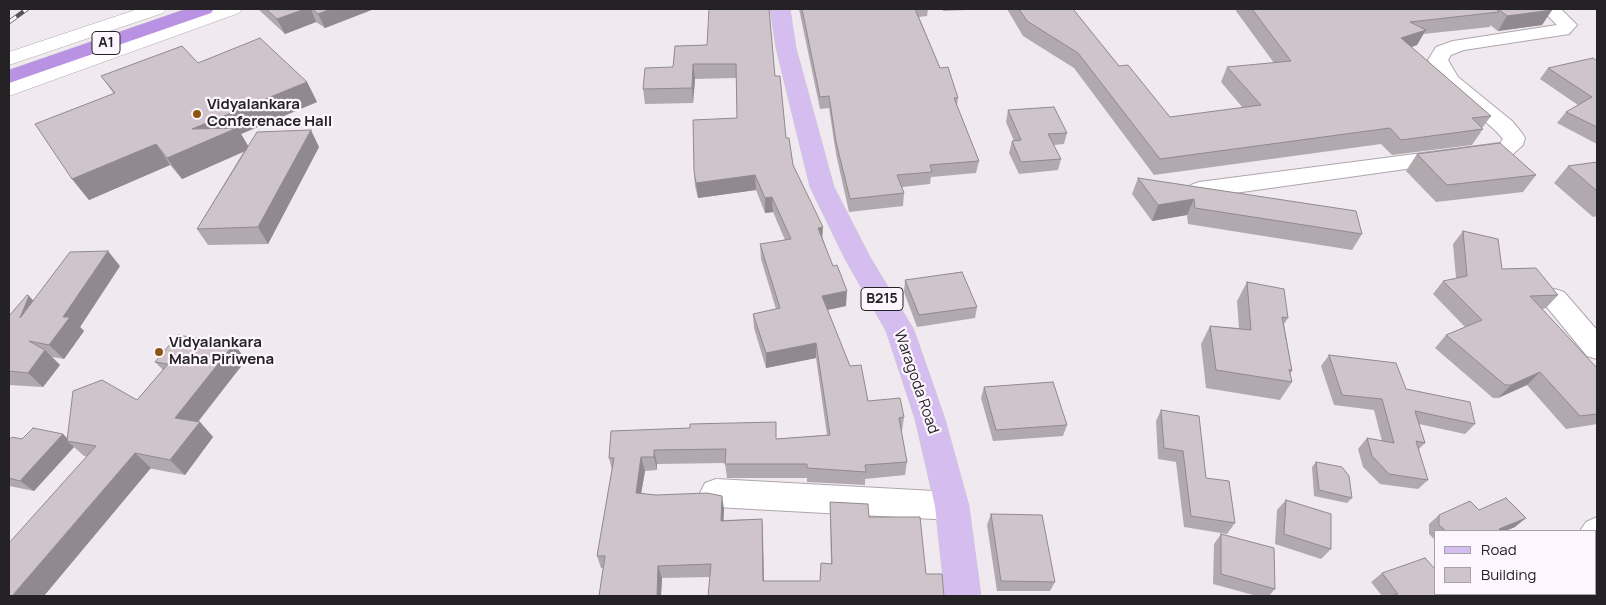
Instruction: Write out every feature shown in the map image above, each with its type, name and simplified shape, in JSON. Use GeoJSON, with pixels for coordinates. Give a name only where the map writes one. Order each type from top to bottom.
{"type":"FeatureCollection","features":[{"type":"Feature","properties":{"kind":"highway","name":"A1"},"geometry":{"type":"LineString","coordinates":[[9,66],[174,9]]}},
{"type":"Feature","properties":{"kind":"highway","name":"A1"},"geometry":{"type":"LineString","coordinates":[[9,77],[204,9]]}},
{"type":"Feature","properties":{"kind":"main road","name":"Waragoda Road"},"geometry":{"type":"LineString","coordinates":[[780,9],[786,48],[822,187],[858,259],[900,330],[930,419],[952,506],[963,596]]}},
{"type":"Feature","properties":{"kind":"street"},"geometry":{"type":"LineString","coordinates":[[9,59],[156,9]]}},
{"type":"Feature","properties":{"kind":"street"},"geometry":{"type":"LineString","coordinates":[[9,90],[232,9]]}},
{"type":"Feature","properties":{"kind":"street"},"geometry":{"type":"LineString","coordinates":[[1199,190],[1505,149],[1512,145],[1514,138],[1504,126],[1450,81],[1438,60],[1443,51],[1460,45],[1562,30],[1568,25],[1550,9]]}},
{"type":"Feature","properties":{"kind":"street"},"geometry":{"type":"LineString","coordinates":[[1555,300],[1597,348]]}},
{"type":"Feature","properties":{"kind":"street"},"geometry":{"type":"LineString","coordinates":[[716,493],[952,506]]}},
{"type":"Feature","properties":{"kind":"building"},"geometry":{"type":"Polygon","coordinates":[[[266,9],[305,9],[277,19],[266,9]]]}},
{"type":"Feature","properties":{"kind":"building"},"geometry":{"type":"Polygon","coordinates":[[[312,9],[331,9],[318,14],[312,9]]]}},
{"type":"Feature","properties":{"kind":"building"},"geometry":{"type":"Polygon","coordinates":[[[709,9],[769,9],[775,76],[780,76],[786,138],[789,138],[793,165],[823,227],[818,228],[833,266],[837,265],[847,291],[822,296],[850,366],[861,365],[868,401],[900,398],[904,417],[899,418],[907,462],[865,465],[866,472],[807,468],[807,464],[725,464],[726,449],[654,450],[654,457],[641,457],[636,493],[656,495],[707,493],[722,496],[721,521],[762,519],[763,581],[820,581],[821,563],[832,564],[830,502],[868,504],[869,517],[920,517],[926,574],[942,574],[944,596],[708,596],[711,564],[658,566],[657,596],[599,596],[605,556],[597,556],[614,458],[609,458],[611,431],[690,428],[690,424],[776,422],[776,439],[830,435],[816,343],[766,353],[753,314],[780,308],[760,244],[791,239],[772,197],[765,198],[755,175],[696,183],[693,120],[737,118],[736,64],[693,64],[692,88],[643,89],[645,68],[673,67],[675,46],[707,45],[709,9]]]}},
{"type":"Feature","properties":{"kind":"building"},"geometry":{"type":"Polygon","coordinates":[[[802,9],[915,9],[940,68],[948,67],[958,98],[954,98],[979,161],[930,165],[932,172],[897,175],[904,193],[850,199],[836,142],[829,96],[820,97],[802,9]]]}},
{"type":"Feature","properties":{"kind":"building"},"geometry":{"type":"Polygon","coordinates":[[[1019,9],[1073,9],[1119,66],[1128,65],[1170,117],[1261,105],[1227,67],[1291,61],[1252,9],[1496,9],[1499,12],[1410,22],[1426,30],[1401,38],[1491,116],[1472,118],[1483,129],[1401,140],[1390,128],[1160,159],[1078,53],[1027,21],[1019,9]]]}},
{"type":"Feature","properties":{"kind":"building"},"geometry":{"type":"Polygon","coordinates":[[[1498,9],[1550,9],[1552,10],[1507,16],[1498,9]]]}},
{"type":"Feature","properties":{"kind":"building"},"geometry":{"type":"Polygon","coordinates":[[[260,38],[307,82],[192,129],[237,128],[167,158],[156,144],[72,179],[35,124],[115,93],[101,76],[182,46],[198,63],[260,38]]]}},
{"type":"Feature","properties":{"kind":"building"},"geometry":{"type":"Polygon","coordinates":[[[1593,58],[1597,61],[1597,127],[1566,112],[1592,97],[1548,68],[1593,58]]]}},
{"type":"Feature","properties":{"kind":"building"},"geometry":{"type":"Polygon","coordinates":[[[1054,107],[1067,133],[1048,134],[1061,159],[1021,162],[1012,141],[1021,140],[1008,110],[1054,107]]]}},
{"type":"Feature","properties":{"kind":"building"},"geometry":{"type":"Polygon","coordinates":[[[311,130],[258,227],[197,229],[257,132],[311,130]]]}},
{"type":"Feature","properties":{"kind":"building"},"geometry":{"type":"Polygon","coordinates":[[[1500,143],[1536,175],[1447,185],[1417,154],[1500,143]]]}},
{"type":"Feature","properties":{"kind":"building"},"geometry":{"type":"Polygon","coordinates":[[[1597,162],[1597,191],[1568,166],[1597,162]]]}},
{"type":"Feature","properties":{"kind":"building"},"geometry":{"type":"Polygon","coordinates":[[[1138,178],[1356,211],[1362,234],[1195,208],[1194,199],[1158,205],[1138,178]]]}},
{"type":"Feature","properties":{"kind":"building"},"geometry":{"type":"Polygon","coordinates":[[[1463,231],[1498,239],[1502,269],[1536,268],[1558,295],[1530,296],[1597,368],[1597,414],[1580,416],[1540,372],[1511,385],[1505,385],[1446,335],[1482,320],[1443,281],[1467,276],[1463,231]]]}},
{"type":"Feature","properties":{"kind":"building"},"geometry":{"type":"Polygon","coordinates":[[[108,251],[63,317],[70,317],[49,345],[29,341],[45,350],[28,373],[9,371],[9,316],[27,295],[29,296],[20,318],[70,252],[108,251]]]}},
{"type":"Feature","properties":{"kind":"building"},"geometry":{"type":"Polygon","coordinates":[[[962,272],[977,307],[919,315],[905,280],[962,272]]]}},
{"type":"Feature","properties":{"kind":"building"},"geometry":{"type":"Polygon","coordinates":[[[1247,282],[1284,289],[1288,318],[1282,317],[1292,371],[1289,369],[1292,382],[1216,370],[1210,326],[1251,330],[1247,282]]]}},
{"type":"Feature","properties":{"kind":"building"},"geometry":{"type":"Polygon","coordinates":[[[178,335],[234,344],[175,418],[200,422],[170,460],[135,453],[12,596],[9,596],[9,543],[96,446],[67,441],[73,391],[102,380],[137,400],[168,364],[155,362],[178,335]]]}},
{"type":"Feature","properties":{"kind":"building"},"geometry":{"type":"Polygon","coordinates":[[[1329,355],[1396,363],[1406,389],[1470,402],[1475,424],[1415,411],[1425,443],[1416,441],[1428,480],[1389,474],[1372,456],[1367,438],[1394,443],[1382,399],[1342,395],[1329,355]]]}},
{"type":"Feature","properties":{"kind":"building"},"geometry":{"type":"Polygon","coordinates":[[[1053,382],[1067,425],[996,430],[984,387],[1053,382]]]}},
{"type":"Feature","properties":{"kind":"building"},"geometry":{"type":"Polygon","coordinates":[[[1161,410],[1199,416],[1206,478],[1229,481],[1235,523],[1191,516],[1183,451],[1164,448],[1161,410]]]}},
{"type":"Feature","properties":{"kind":"building"},"geometry":{"type":"Polygon","coordinates":[[[33,428],[63,434],[20,481],[9,478],[9,440],[12,437],[22,439],[33,428]]]}},
{"type":"Feature","properties":{"kind":"building"},"geometry":{"type":"Polygon","coordinates":[[[1316,462],[1342,467],[1349,476],[1352,498],[1319,490],[1316,462]]]}},
{"type":"Feature","properties":{"kind":"building"},"geometry":{"type":"Polygon","coordinates":[[[1506,498],[1526,518],[1500,530],[1445,530],[1439,525],[1439,515],[1470,501],[1479,510],[1506,498]]]}},
{"type":"Feature","properties":{"kind":"building"},"geometry":{"type":"Polygon","coordinates":[[[1286,500],[1331,514],[1331,549],[1284,534],[1286,500]]]}},
{"type":"Feature","properties":{"kind":"building"},"geometry":{"type":"Polygon","coordinates":[[[991,514],[1042,515],[1055,582],[1001,581],[991,514]]]}},
{"type":"Feature","properties":{"kind":"building"},"geometry":{"type":"Polygon","coordinates":[[[1221,534],[1274,548],[1275,589],[1221,574],[1221,534]]]}},
{"type":"Feature","properties":{"kind":"building"},"geometry":{"type":"Polygon","coordinates":[[[1425,558],[1434,568],[1434,595],[1457,596],[1390,596],[1398,594],[1382,573],[1425,558]]]}},
{"type":"Feature","properties":{"kind":"railway"},"geometry":{"type":"LineString","coordinates":[[9,22],[27,9]]}},
{"type":"Feature","properties":{"kind":"place","name":"Vidyalankara Conferenace Hall"},"geometry":{"type":"Point","coordinates":[197,114]}},
{"type":"Feature","properties":{"kind":"place","name":"Vidyalankara Maha Piriwena"},"geometry":{"type":"Point","coordinates":[159,352]}}]}
